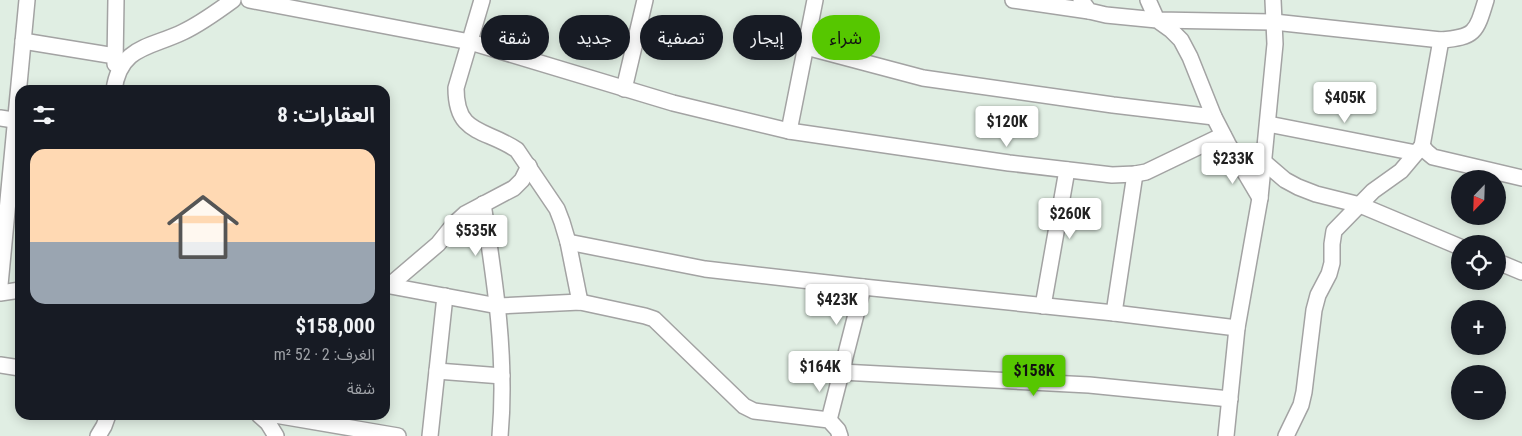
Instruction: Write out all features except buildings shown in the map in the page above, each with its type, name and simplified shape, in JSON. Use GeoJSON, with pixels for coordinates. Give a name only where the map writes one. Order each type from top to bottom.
{"type":"FeatureCollection","features":[{"type":"Feature","properties":{"kind":"street"},"geometry":{"type":"LineString","coordinates":[[17,85],[27,0]]}},
{"type":"Feature","properties":{"kind":"street"},"geometry":{"type":"LineString","coordinates":[[115,85],[116,0]]}},
{"type":"Feature","properties":{"kind":"street"},"geometry":{"type":"LineString","coordinates":[[115,85],[119,69],[130,55],[185,31],[232,0]]}},
{"type":"Feature","properties":{"kind":"street"},"geometry":{"type":"LineString","coordinates":[[250,0],[470,42],[673,103],[789,131],[1009,163],[1112,175],[1136,174],[1146,172],[1223,135]]}},
{"type":"Feature","properties":{"kind":"street"},"geometry":{"type":"LineString","coordinates":[[482,0],[456,88],[456,103],[460,115],[468,125],[517,150],[557,209],[568,242],[580,302]]}},
{"type":"Feature","properties":{"kind":"street"},"geometry":{"type":"LineString","coordinates":[[624,89],[645,0]]}},
{"type":"Feature","properties":{"kind":"street"},"geometry":{"type":"LineString","coordinates":[[789,131],[815,0]]}},
{"type":"Feature","properties":{"kind":"street"},"geometry":{"type":"LineString","coordinates":[[1013,0],[1085,5],[1106,14],[1157,20],[1274,22],[1441,40],[1467,36],[1474,30],[1486,0]]}},
{"type":"Feature","properties":{"kind":"street"},"geometry":{"type":"LineString","coordinates":[[1148,0],[1157,20],[1181,40],[1190,57],[1214,117],[1260,198]]}},
{"type":"Feature","properties":{"kind":"street"},"geometry":{"type":"LineString","coordinates":[[1226,436],[1237,328],[1260,198],[1264,162],[1275,44],[1273,0]]}},
{"type":"Feature","properties":{"kind":"street"},"geometry":{"type":"LineString","coordinates":[[23,40],[115,56]]}},
{"type":"Feature","properties":{"kind":"street"},"geometry":{"type":"LineString","coordinates":[[1286,436],[1301,405],[1314,310],[1318,295],[1329,274],[1332,263],[1334,231],[1373,191],[1401,171],[1419,149],[1441,40]]}},
{"type":"Feature","properties":{"kind":"street"},"geometry":{"type":"LineString","coordinates":[[806,47],[923,78],[1113,105],[1214,117]]}},
{"type":"Feature","properties":{"kind":"street"},"geometry":{"type":"LineString","coordinates":[[0,285],[9,192],[12,120],[15,98]]}},
{"type":"Feature","properties":{"kind":"street"},"geometry":{"type":"LineString","coordinates":[[1268,124],[1419,149],[1433,157],[1522,178]]}},
{"type":"Feature","properties":{"kind":"street"},"geometry":{"type":"LineString","coordinates":[[1264,162],[1285,180],[1298,188],[1360,205],[1451,243]]}},
{"type":"Feature","properties":{"kind":"street"},"geometry":{"type":"LineString","coordinates":[[390,283],[438,244],[465,214],[514,188],[522,180],[529,166]]}},
{"type":"Feature","properties":{"kind":"street"},"geometry":{"type":"LineString","coordinates":[[1043,306],[1067,170]]}},
{"type":"Feature","properties":{"kind":"street"},"geometry":{"type":"LineString","coordinates":[[1114,313],[1136,174]]}},
{"type":"Feature","properties":{"kind":"street"},"geometry":{"type":"LineString","coordinates":[[484,204],[498,306],[502,376],[500,436]]}},
{"type":"Feature","properties":{"kind":"street"},"geometry":{"type":"LineString","coordinates":[[568,242],[705,269],[1237,328]]}},
{"type":"Feature","properties":{"kind":"street"},"geometry":{"type":"LineString","coordinates":[[1506,265],[1522,272]]}},
{"type":"Feature","properties":{"kind":"street"},"geometry":{"type":"LineString","coordinates":[[390,286],[498,306],[580,302],[654,319],[744,406],[754,411],[829,420],[838,430],[840,436]]}},
{"type":"Feature","properties":{"kind":"street"},"geometry":{"type":"LineString","coordinates":[[829,420],[863,288]]}},
{"type":"Feature","properties":{"kind":"street"},"geometry":{"type":"LineString","coordinates":[[0,293],[15,291]]}},
{"type":"Feature","properties":{"kind":"street"},"geometry":{"type":"LineString","coordinates":[[430,436],[445,296]]}},
{"type":"Feature","properties":{"kind":"street"},"geometry":{"type":"LineString","coordinates":[[0,365],[15,367]]}},
{"type":"Feature","properties":{"kind":"street"},"geometry":{"type":"LineString","coordinates":[[437,371],[502,376]]}},
{"type":"Feature","properties":{"kind":"street"},"geometry":{"type":"LineString","coordinates":[[841,372],[1089,385],[1230,399]]}},
{"type":"Feature","properties":{"kind":"street"},"geometry":{"type":"LineString","coordinates":[[98,436],[106,420]]}},
{"type":"Feature","properties":{"kind":"street"},"geometry":{"type":"LineString","coordinates":[[264,420],[276,436]]}},
{"type":"Feature","properties":{"kind":"street"},"geometry":{"type":"LineString","coordinates":[[304,420],[398,436]]}}]}
